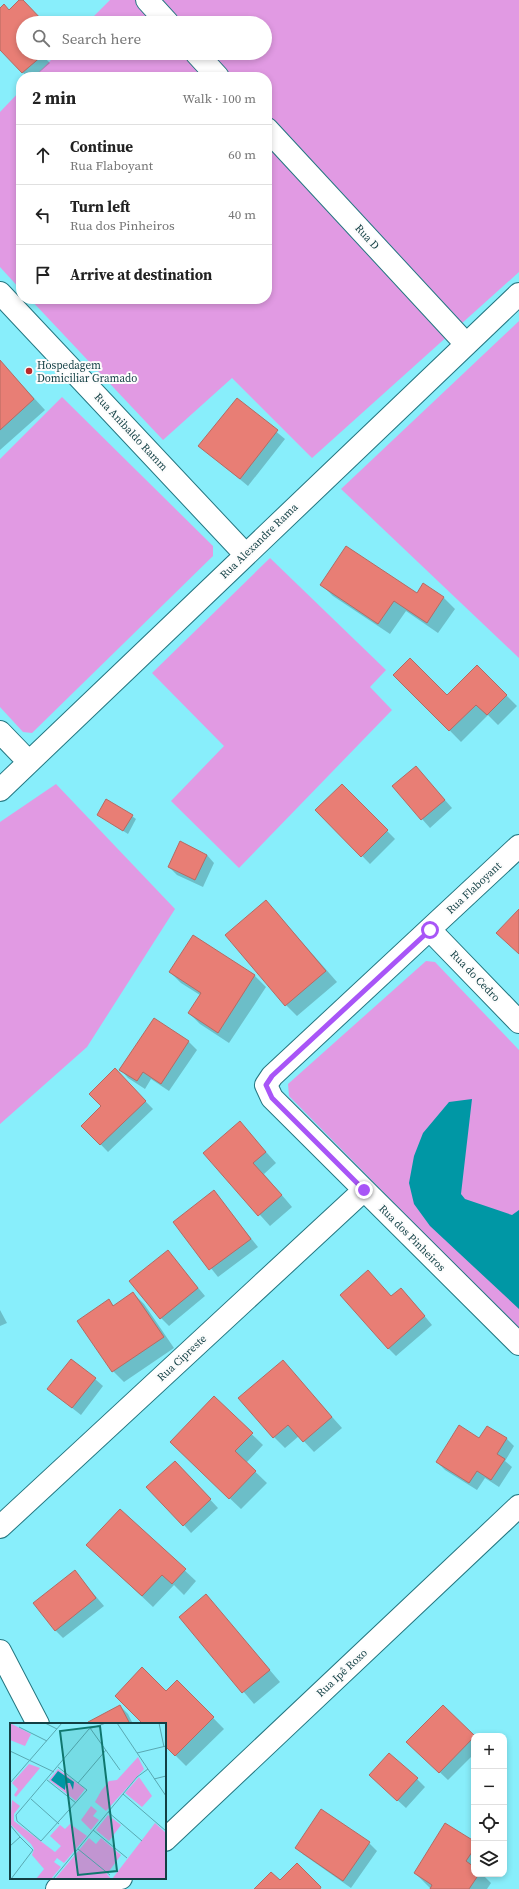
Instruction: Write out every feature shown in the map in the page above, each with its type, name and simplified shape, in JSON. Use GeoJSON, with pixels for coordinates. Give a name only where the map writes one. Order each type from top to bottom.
{"type":"FeatureCollection","features":[{"type":"Feature","properties":{"kind":"street"},"geometry":{"type":"LineString","coordinates":[[147,0],[162,16]]}},
{"type":"Feature","properties":{"kind":"street"},"geometry":{"type":"LineString","coordinates":[[202,60],[213,72]]}},
{"type":"Feature","properties":{"kind":"street","name":"Rua D"},"geometry":{"type":"LineString","coordinates":[[272,135],[466,344]]}},
{"type":"Feature","properties":{"kind":"street","name":"Rua Anibaldo Ramm"},"geometry":{"type":"LineString","coordinates":[[0,293],[245,554]]}},
{"type":"Feature","properties":{"kind":"street","name":"Rua Alexandre Rama"},"geometry":{"type":"LineString","coordinates":[[0,790],[245,554],[519,294]]}},
{"type":"Feature","properties":{"kind":"street"},"geometry":{"type":"LineString","coordinates":[[0,732],[29,762]]}},
{"type":"Feature","properties":{"kind":"street","name":"Rua Flaboyant"},"geometry":{"type":"LineString","coordinates":[[272,1098],[266,1085],[272,1076],[519,846]]}},
{"type":"Feature","properties":{"kind":"street","name":"Rua do Cedro"},"geometry":{"type":"LineString","coordinates":[[430,930],[519,1022]]}},
{"type":"Feature","properties":{"kind":"street","name":"Rua dos Pinheiros"},"geometry":{"type":"LineString","coordinates":[[272,1098],[519,1344]]}},
{"type":"Feature","properties":{"kind":"street","name":"Rua Cipreste"},"geometry":{"type":"LineString","coordinates":[[0,1527],[364,1190]]}},
{"type":"Feature","properties":{"kind":"street","name":"Rua Ipê Roxo"},"geometry":{"type":"LineString","coordinates":[[166,1839],[519,1506]]}},
{"type":"Feature","properties":{"kind":"street"},"geometry":{"type":"LineString","coordinates":[[0,1651],[37,1723]]}},
{"type":"Feature","properties":{"kind":"street"},"geometry":{"type":"LineString","coordinates":[[57,1889],[114,1879]]}},
{"type":"Feature","properties":{"kind":"shaded area"},"geometry":{"type":"Polygon","coordinates":[[[110,0],[519,0],[519,272],[312,458],[232,378],[163,440],[35,304],[272,304],[272,72],[39,72],[51,60],[272,60],[272,16],[94,16],[110,0]]]}},
{"type":"Feature","properties":{"kind":"shaded area"},"geometry":{"type":"Polygon","coordinates":[[[16,95],[16,285],[0,267],[0,112],[16,95]]]}},
{"type":"Feature","properties":{"kind":"shaded area"},"geometry":{"type":"Polygon","coordinates":[[[519,321],[519,658],[341,489],[519,321]]]}},
{"type":"Feature","properties":{"kind":"shaded area"},"geometry":{"type":"Polygon","coordinates":[[[62,397],[213,546],[213,556],[32,733],[23,732],[0,707],[0,459],[62,397]]]}},
{"type":"Feature","properties":{"kind":"shaded area"},"geometry":{"type":"Polygon","coordinates":[[[270,558],[386,670],[370,687],[392,710],[239,868],[171,801],[224,746],[152,673],[270,558]]]}},
{"type":"Feature","properties":{"kind":"shaded area"},"geometry":{"type":"Polygon","coordinates":[[[56,784],[175,909],[87,1047],[0,1124],[0,822],[56,784]]]}},
{"type":"Feature","properties":{"kind":"shaded area"},"geometry":{"type":"Polygon","coordinates":[[[426,961],[435,962],[519,1050],[519,1330],[289,1096],[288,1084],[426,961]]]}},
{"type":"Feature","properties":{"kind":"water"},"geometry":{"type":"Polygon","coordinates":[[[472,1099],[461,1194],[465,1199],[512,1215],[519,1210],[519,1309],[430,1226],[414,1204],[409,1183],[414,1156],[423,1133],[449,1102],[472,1099]]]}},
{"type":"Feature","properties":{"kind":"building"},"geometry":{"type":"Polygon","coordinates":[[[19,0],[23,0],[38,16],[16,16],[16,60],[37,60],[23,72],[21,72],[0,50],[0,8],[4,4],[9,10],[19,0]]]}},
{"type":"Feature","properties":{"kind":"building"},"geometry":{"type":"Polygon","coordinates":[[[0,360],[34,399],[0,430],[0,360]]]}},
{"type":"Feature","properties":{"kind":"building"},"geometry":{"type":"Polygon","coordinates":[[[237,398],[278,430],[240,479],[198,446],[237,398]]]}},
{"type":"Feature","properties":{"kind":"building"},"geometry":{"type":"Polygon","coordinates":[[[346,546],[417,593],[423,583],[444,597],[427,623],[394,601],[378,624],[320,585],[346,546]]]}},
{"type":"Feature","properties":{"kind":"building"},"geometry":{"type":"Polygon","coordinates":[[[410,658],[447,695],[477,665],[507,695],[487,715],[476,705],[449,731],[393,675],[410,658]]]}},
{"type":"Feature","properties":{"kind":"building"},"geometry":{"type":"Polygon","coordinates":[[[416,766],[445,800],[421,820],[392,786],[416,766]]]}},
{"type":"Feature","properties":{"kind":"building"},"geometry":{"type":"Polygon","coordinates":[[[342,784],[388,830],[361,857],[315,810],[342,784]]]}},
{"type":"Feature","properties":{"kind":"building"},"geometry":{"type":"Polygon","coordinates":[[[106,799],[133,815],[123,831],[97,815],[106,799]]]}},
{"type":"Feature","properties":{"kind":"building"},"geometry":{"type":"Polygon","coordinates":[[[180,841],[207,855],[195,880],[168,867],[180,841]]]}},
{"type":"Feature","properties":{"kind":"building"},"geometry":{"type":"Polygon","coordinates":[[[266,900],[326,971],[285,1006],[225,935],[266,900]]]}},
{"type":"Feature","properties":{"kind":"building"},"geometry":{"type":"Polygon","coordinates":[[[519,909],[519,954],[496,933],[519,909]]]}},
{"type":"Feature","properties":{"kind":"building"},"geometry":{"type":"Polygon","coordinates":[[[193,935],[255,975],[218,1033],[188,1013],[201,993],[169,972],[193,935]]]}},
{"type":"Feature","properties":{"kind":"building"},"geometry":{"type":"Polygon","coordinates":[[[154,1018],[189,1041],[161,1084],[143,1072],[137,1081],[119,1070],[154,1018]]]}},
{"type":"Feature","properties":{"kind":"building"},"geometry":{"type":"Polygon","coordinates":[[[115,1068],[146,1101],[100,1145],[81,1126],[101,1106],[89,1094],[115,1068]]]}},
{"type":"Feature","properties":{"kind":"building"},"geometry":{"type":"Polygon","coordinates":[[[240,1121],[266,1152],[253,1163],[282,1195],[258,1216],[203,1153],[240,1121]]]}},
{"type":"Feature","properties":{"kind":"building"},"geometry":{"type":"Polygon","coordinates":[[[214,1190],[251,1239],[209,1270],[173,1222],[214,1190]]]}},
{"type":"Feature","properties":{"kind":"building"},"geometry":{"type":"Polygon","coordinates":[[[168,1250],[198,1288],[160,1319],[129,1281],[168,1250]]]}},
{"type":"Feature","properties":{"kind":"building"},"geometry":{"type":"Polygon","coordinates":[[[368,1270],[391,1296],[401,1288],[425,1316],[388,1349],[340,1295],[368,1270]]]}},
{"type":"Feature","properties":{"kind":"building"},"geometry":{"type":"Polygon","coordinates":[[[133,1292],[164,1337],[112,1372],[77,1321],[109,1299],[113,1306],[133,1292]]]}},
{"type":"Feature","properties":{"kind":"building"},"geometry":{"type":"Polygon","coordinates":[[[71,1359],[96,1378],[72,1408],[47,1389],[71,1359]]]}},
{"type":"Feature","properties":{"kind":"building"},"geometry":{"type":"Polygon","coordinates":[[[283,1360],[332,1417],[303,1442],[288,1425],[273,1438],[238,1398],[283,1360]]]}},
{"type":"Feature","properties":{"kind":"building"},"geometry":{"type":"Polygon","coordinates":[[[214,1396],[253,1433],[235,1451],[256,1471],[229,1499],[170,1442],[214,1396]]]}},
{"type":"Feature","properties":{"kind":"building"},"geometry":{"type":"Polygon","coordinates":[[[459,1425],[479,1438],[487,1426],[507,1438],[497,1454],[505,1459],[491,1480],[477,1471],[469,1483],[436,1462],[459,1425]]]}},
{"type":"Feature","properties":{"kind":"building"},"geometry":{"type":"Polygon","coordinates":[[[175,1461],[211,1499],[183,1526],[146,1487],[175,1461]]]}},
{"type":"Feature","properties":{"kind":"building"},"geometry":{"type":"Polygon","coordinates":[[[120,1509],[186,1569],[172,1584],[162,1575],[142,1596],[86,1545],[120,1509]]]}},
{"type":"Feature","properties":{"kind":"building"},"geometry":{"type":"Polygon","coordinates":[[[75,1570],[96,1598],[55,1631],[33,1603],[75,1570]]]}},
{"type":"Feature","properties":{"kind":"building"},"geometry":{"type":"Polygon","coordinates":[[[206,1594],[270,1670],[242,1693],[179,1617],[206,1594]]]}},
{"type":"Feature","properties":{"kind":"building"},"geometry":{"type":"Polygon","coordinates":[[[142,1667],[166,1691],[177,1680],[214,1717],[175,1756],[166,1747],[166,1723],[142,1723],[115,1696],[142,1667]]]}},
{"type":"Feature","properties":{"kind":"building"},"geometry":{"type":"Polygon","coordinates":[[[120,1705],[129,1723],[88,1723],[120,1705]]]}},
{"type":"Feature","properties":{"kind":"building"},"geometry":{"type":"Polygon","coordinates":[[[443,1705],[472,1733],[471,1740],[439,1773],[406,1742],[443,1705]]]}},
{"type":"Feature","properties":{"kind":"building"},"geometry":{"type":"Polygon","coordinates":[[[389,1753],[418,1778],[397,1801],[369,1775],[389,1753]]]}},
{"type":"Feature","properties":{"kind":"building"},"geometry":{"type":"Polygon","coordinates":[[[321,1809],[370,1842],[343,1881],[295,1848],[321,1809]]]}},
{"type":"Feature","properties":{"kind":"building"},"geometry":{"type":"Polygon","coordinates":[[[445,1823],[471,1839],[471,1854],[466,1861],[471,1865],[471,1877],[477,1877],[469,1889],[430,1889],[432,1885],[414,1873],[445,1823]]]}},
{"type":"Feature","properties":{"kind":"building"},"geometry":{"type":"Polygon","coordinates":[[[297,1863],[321,1887],[320,1889],[254,1889],[271,1872],[280,1880],[297,1863]]]}},
{"type":"Feature","properties":{"kind":"place","name":"Hospedagem Domiciliar Gramado"},"geometry":{"type":"Point","coordinates":[29,371]}},
{"type":"Feature","properties":{"kind":"route"},"geometry":{"type":"LineString","coordinates":[[364,1190],[272,1098],[266,1085],[272,1076],[430,930]]}}]}
